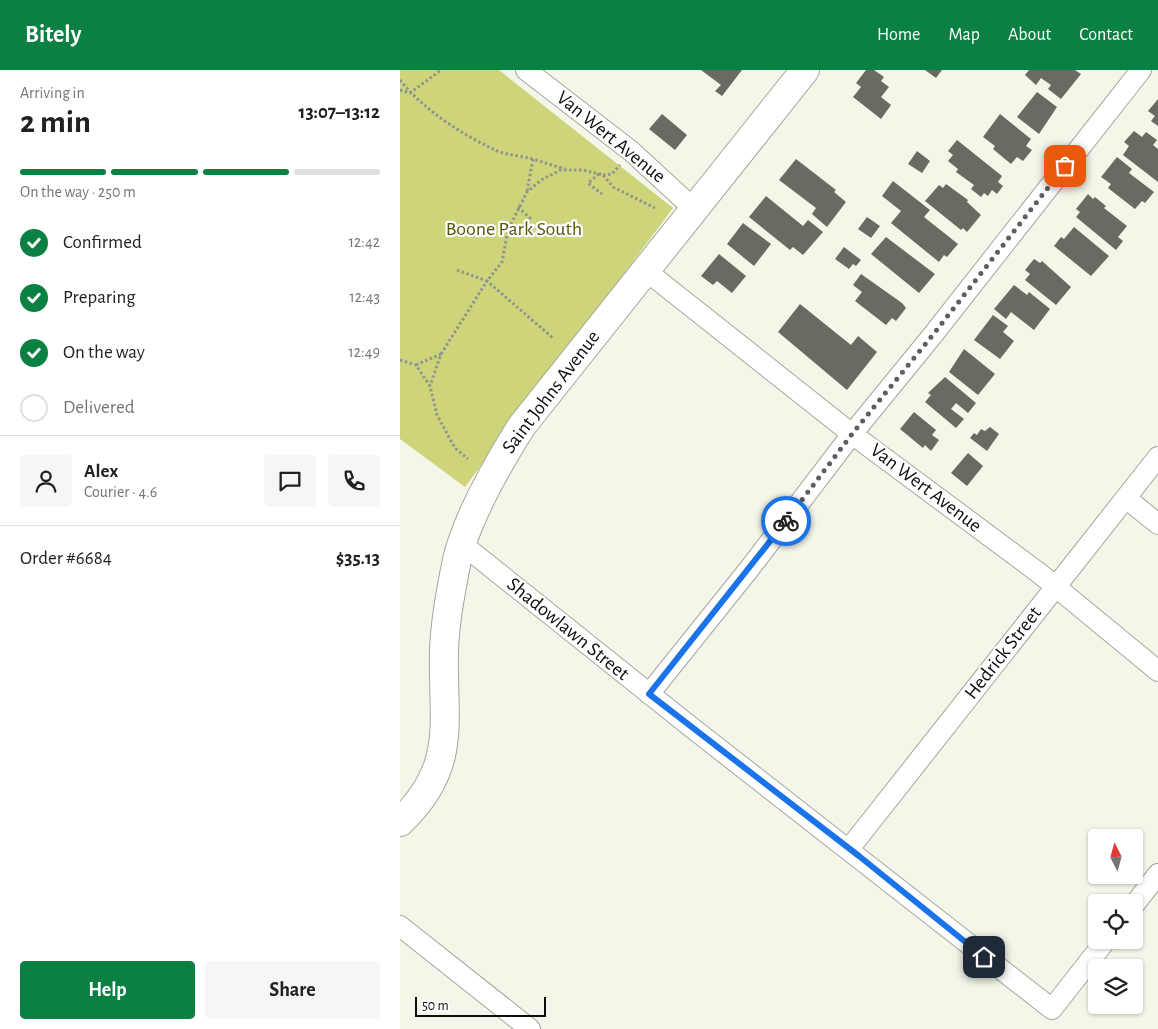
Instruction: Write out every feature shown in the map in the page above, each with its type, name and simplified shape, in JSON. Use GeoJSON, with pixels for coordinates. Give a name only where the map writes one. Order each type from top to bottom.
{"type":"FeatureCollection","features":[{"type":"Feature","properties":{"kind":"main road","name":"Saint Johns Avenue"},"geometry":{"type":"LineString","coordinates":[[400,822],[420,800],[432,779],[444,749],[446,723],[444,649],[449,607],[462,544],[481,498],[521,427],[693,208],[805,70]]}},
{"type":"Feature","properties":{"kind":"street","name":"Van Wert Avenue"},"geometry":{"type":"LineString","coordinates":[[526,70],[631,151],[693,208]]}},
{"type":"Feature","properties":{"kind":"street"},"geometry":{"type":"LineString","coordinates":[[649,694],[750,568],[852,434],[932,336],[1141,70]]}},
{"type":"Feature","properties":{"kind":"street","name":"Van Wert Avenue"},"geometry":{"type":"LineString","coordinates":[[645,270],[852,434],[1056,587],[1158,671]]}},
{"type":"Feature","properties":{"kind":"street","name":"Hedrick Street"},"geometry":{"type":"LineString","coordinates":[[848,849],[1127,499],[1158,457]]}},
{"type":"Feature","properties":{"kind":"street"},"geometry":{"type":"LineString","coordinates":[[1127,499],[1158,524]]}},
{"type":"Feature","properties":{"kind":"street","name":"Shadowlawn Street"},"geometry":{"type":"LineString","coordinates":[[462,544],[649,694],[1052,1009],[1099,949]]}},
{"type":"Feature","properties":{"kind":"street"},"geometry":{"type":"LineString","coordinates":[[1143,894],[1158,874]]}},
{"type":"Feature","properties":{"kind":"street"},"geometry":{"type":"LineString","coordinates":[[400,926],[530,1029]]}},
{"type":"Feature","properties":{"kind":"path"},"geometry":{"type":"LineString","coordinates":[[410,93],[441,70]]}},
{"type":"Feature","properties":{"kind":"path"},"geometry":{"type":"LineString","coordinates":[[400,80],[410,93],[452,125],[497,151],[533,159],[568,170]]}},
{"type":"Feature","properties":{"kind":"path"},"geometry":{"type":"LineString","coordinates":[[400,90],[410,93]]}},
{"type":"Feature","properties":{"kind":"path"},"geometry":{"type":"LineString","coordinates":[[527,192],[533,159]]}},
{"type":"Feature","properties":{"kind":"path"},"geometry":{"type":"LineString","coordinates":[[430,386],[442,354],[487,281],[502,262],[508,230],[518,206],[527,192],[541,180],[561,170],[583,170],[600,174],[613,187],[655,208]]}},
{"type":"Feature","properties":{"kind":"path"},"geometry":{"type":"LineString","coordinates":[[600,174],[588,183],[602,194]]}},
{"type":"Feature","properties":{"kind":"path"},"geometry":{"type":"LineString","coordinates":[[518,206],[531,219]]}},
{"type":"Feature","properties":{"kind":"path"},"geometry":{"type":"LineString","coordinates":[[457,270],[487,281],[552,338]]}},
{"type":"Feature","properties":{"kind":"path"},"geometry":{"type":"LineString","coordinates":[[416,365],[442,354]]}},
{"type":"Feature","properties":{"kind":"path"},"geometry":{"type":"LineString","coordinates":[[400,360],[416,365],[430,386],[437,415],[455,448],[468,459]]}},
{"type":"Feature","properties":{"kind":"green space","name":"Boone Park South"},"geometry":{"type":"Polygon","coordinates":[[[400,70],[499,70],[673,208],[465,487],[400,439],[400,70]]]}},
{"type":"Feature","properties":{"kind":"building"},"geometry":{"type":"Polygon","coordinates":[[[701,70],[742,70],[722,96],[715,91],[721,85],[701,70]]]}},
{"type":"Feature","properties":{"kind":"building"},"geometry":{"type":"Polygon","coordinates":[[[866,70],[874,70],[884,77],[881,81],[889,87],[881,97],[891,105],[881,119],[853,97],[861,87],[856,83],[866,70]]]}},
{"type":"Feature","properties":{"kind":"building"},"geometry":{"type":"Polygon","coordinates":[[[925,70],[942,70],[936,78],[925,70]]]}},
{"type":"Feature","properties":{"kind":"building"},"geometry":{"type":"Polygon","coordinates":[[[1029,70],[1075,70],[1081,74],[1061,99],[1048,89],[1051,85],[1041,78],[1036,85],[1025,75],[1029,70]]]}},
{"type":"Feature","properties":{"kind":"building"},"geometry":{"type":"Polygon","coordinates":[[[1037,92],[1057,107],[1039,134],[1017,117],[1037,92]]]}},
{"type":"Feature","properties":{"kind":"building"},"geometry":{"type":"Polygon","coordinates":[[[1158,99],[1158,126],[1151,121],[1155,116],[1148,111],[1158,99]]]}},
{"type":"Feature","properties":{"kind":"building"},"geometry":{"type":"Polygon","coordinates":[[[662,114],[687,135],[675,150],[649,129],[662,114]]]}},
{"type":"Feature","properties":{"kind":"building"},"geometry":{"type":"Polygon","coordinates":[[[1000,114],[1031,139],[1026,146],[1032,150],[1023,161],[1017,157],[1011,164],[993,149],[995,146],[983,137],[1000,114]]]}},
{"type":"Feature","properties":{"kind":"building"},"geometry":{"type":"Polygon","coordinates":[[[1134,131],[1142,137],[1146,132],[1157,140],[1153,145],[1158,149],[1158,182],[1123,155],[1129,146],[1124,142],[1134,131]]]}},
{"type":"Feature","properties":{"kind":"building"},"geometry":{"type":"Polygon","coordinates":[[[957,140],[1002,176],[998,182],[1003,186],[997,194],[992,190],[988,196],[984,193],[981,197],[971,189],[974,185],[956,172],[958,169],[948,161],[953,155],[948,151],[957,140]]]}},
{"type":"Feature","properties":{"kind":"building"},"geometry":{"type":"Polygon","coordinates":[[[917,151],[930,161],[922,173],[908,164],[917,151]]]}},
{"type":"Feature","properties":{"kind":"building"},"geometry":{"type":"Polygon","coordinates":[[[1117,157],[1132,169],[1129,173],[1154,192],[1145,203],[1142,201],[1135,209],[1108,188],[1111,184],[1101,177],[1117,157]]]}},
{"type":"Feature","properties":{"kind":"building"},"geometry":{"type":"Polygon","coordinates":[[[796,159],[836,190],[834,192],[846,202],[827,227],[812,214],[816,208],[779,180],[796,159]]]}},
{"type":"Feature","properties":{"kind":"building"},"geometry":{"type":"Polygon","coordinates":[[[893,181],[930,210],[924,217],[958,244],[947,257],[944,255],[939,262],[891,223],[901,211],[882,196],[893,181]]]}},
{"type":"Feature","properties":{"kind":"building"},"geometry":{"type":"Polygon","coordinates":[[[946,184],[968,200],[967,202],[981,215],[967,232],[963,228],[961,230],[925,201],[939,185],[943,188],[946,184]]]}},
{"type":"Feature","properties":{"kind":"building"},"geometry":{"type":"Polygon","coordinates":[[[1088,194],[1106,206],[1104,208],[1127,226],[1118,237],[1123,241],[1116,250],[1076,217],[1080,212],[1076,209],[1088,194]]]}},
{"type":"Feature","properties":{"kind":"building"},"geometry":{"type":"Polygon","coordinates":[[[766,196],[803,226],[808,220],[823,232],[803,255],[793,247],[790,250],[749,217],[766,196]]]}},
{"type":"Feature","properties":{"kind":"building"},"geometry":{"type":"Polygon","coordinates":[[[867,217],[880,226],[871,238],[858,229],[867,217]]]}},
{"type":"Feature","properties":{"kind":"building"},"geometry":{"type":"Polygon","coordinates":[[[743,223],[771,244],[754,266],[727,244],[743,223]]]}},
{"type":"Feature","properties":{"kind":"building"},"geometry":{"type":"Polygon","coordinates":[[[1074,227],[1109,256],[1091,276],[1054,246],[1061,237],[1064,239],[1074,227]]]}},
{"type":"Feature","properties":{"kind":"building"},"geometry":{"type":"Polygon","coordinates":[[[886,237],[935,274],[919,293],[871,254],[886,237]]]}},
{"type":"Feature","properties":{"kind":"building"},"geometry":{"type":"Polygon","coordinates":[[[844,247],[861,260],[856,266],[853,264],[849,269],[835,259],[844,247]]]}},
{"type":"Feature","properties":{"kind":"building"},"geometry":{"type":"Polygon","coordinates":[[[719,254],[746,276],[732,293],[717,281],[713,285],[701,276],[719,254]]]}},
{"type":"Feature","properties":{"kind":"building"},"geometry":{"type":"Polygon","coordinates":[[[1034,259],[1040,263],[1042,261],[1071,287],[1056,305],[1025,280],[1030,274],[1025,270],[1034,259]]]}},
{"type":"Feature","properties":{"kind":"building"},"geometry":{"type":"Polygon","coordinates":[[[861,274],[902,303],[906,308],[896,321],[892,318],[886,325],[855,301],[862,292],[853,285],[861,274]]]}},
{"type":"Feature","properties":{"kind":"building"},"geometry":{"type":"Polygon","coordinates":[[[1014,285],[1027,295],[1029,292],[1050,309],[1034,330],[1011,312],[1006,319],[994,309],[1014,285]]]}},
{"type":"Feature","properties":{"kind":"building"},"geometry":{"type":"Polygon","coordinates":[[[800,304],[851,345],[858,336],[877,352],[847,390],[778,332],[800,304]]]}},
{"type":"Feature","properties":{"kind":"building"},"geometry":{"type":"Polygon","coordinates":[[[993,315],[1008,326],[1003,332],[1014,341],[1000,359],[974,340],[993,315]]]}},
{"type":"Feature","properties":{"kind":"building"},"geometry":{"type":"Polygon","coordinates":[[[964,349],[995,374],[978,395],[949,372],[964,349]]]}},
{"type":"Feature","properties":{"kind":"building"},"geometry":{"type":"Polygon","coordinates":[[[945,377],[976,403],[968,413],[956,403],[951,409],[964,419],[956,428],[925,402],[931,395],[928,393],[945,377]]]}},
{"type":"Feature","properties":{"kind":"building"},"geometry":{"type":"Polygon","coordinates":[[[914,412],[936,430],[932,435],[939,440],[931,451],[925,445],[923,448],[900,429],[914,412]]]}},
{"type":"Feature","properties":{"kind":"building"},"geometry":{"type":"Polygon","coordinates":[[[990,427],[999,434],[987,451],[970,438],[974,433],[977,435],[981,429],[985,431],[990,427]]]}},
{"type":"Feature","properties":{"kind":"building"},"geometry":{"type":"Polygon","coordinates":[[[968,453],[983,466],[967,486],[951,473],[968,453]]]}},
{"type":"Feature","properties":{"kind":"way so far"},"geometry":{"type":"LineString","coordinates":[[786,521],[852,434],[932,336],[1065,166]]}},
{"type":"Feature","properties":{"kind":"route"},"geometry":{"type":"LineString","coordinates":[[786,521],[649,694],[859,856],[984,957]]}}]}
